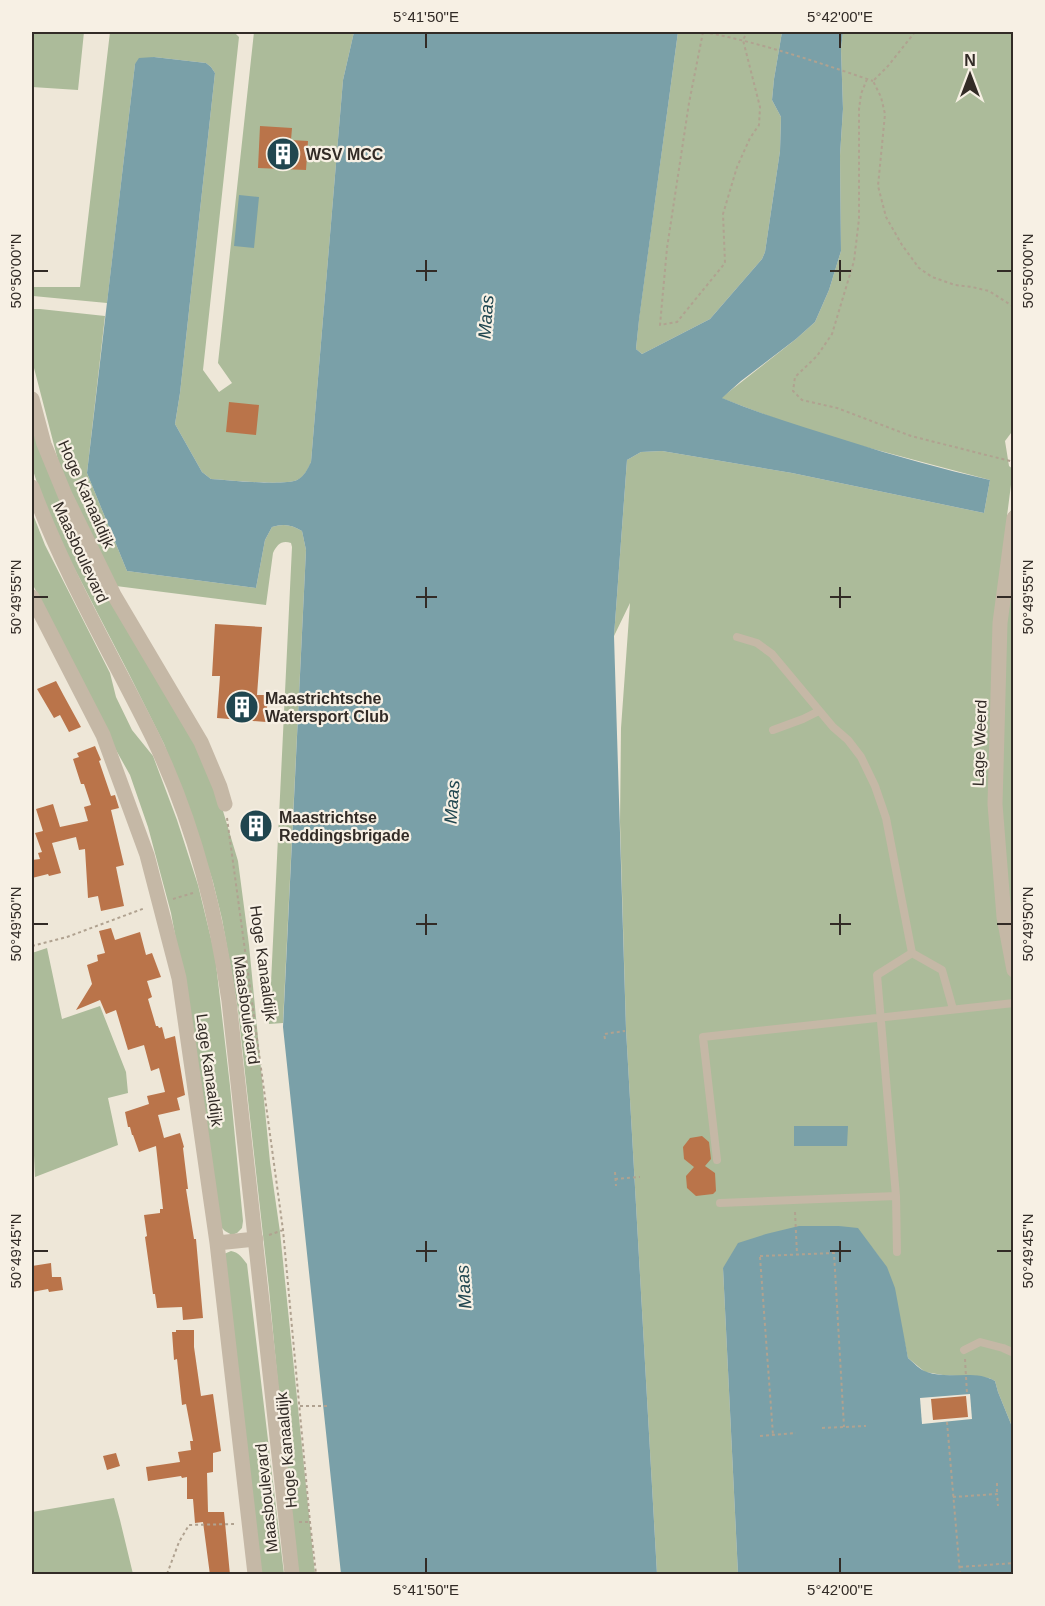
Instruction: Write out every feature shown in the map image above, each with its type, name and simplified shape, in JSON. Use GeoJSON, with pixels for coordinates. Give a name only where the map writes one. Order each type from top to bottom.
{"type":"FeatureCollection","features":[{"type":"Feature","properties":{"kind":"street","name":"Hoge Kanaaldijk"},"geometry":{"type":"LineString","coordinates":[[32,399],[44,444],[70,505],[114,595],[201,742],[225,804]]}},
{"type":"Feature","properties":{"kind":"street","name":"Maasboulevard"},"geometry":{"type":"LineString","coordinates":[[32,487],[57,548],[161,757],[193,839],[208,888],[229,1001],[292,1575]]}},
{"type":"Feature","properties":{"kind":"street","name":"Lage Weerd"},"geometry":{"type":"LineString","coordinates":[[1014,518],[1000,624],[995,804],[1004,917],[1014,970]]}},
{"type":"Feature","properties":{"kind":"street","name":"Lage Kanaaldijk"},"geometry":{"type":"LineString","coordinates":[[32,597],[103,735],[147,855],[179,978],[217,1243],[255,1575]]}},
{"type":"Feature","properties":{"kind":"street"},"geometry":{"type":"LineString","coordinates":[[217,1243],[256,1239]]}},
{"type":"Feature","properties":{"kind":"lane"},"geometry":{"type":"LineString","coordinates":[[737,637],[757,644],[772,654],[861,757],[875,786],[888,828],[912,953],[942,970],[953,1009]]}},
{"type":"Feature","properties":{"kind":"lane"},"geometry":{"type":"LineString","coordinates":[[773,730],[819,711]]}},
{"type":"Feature","properties":{"kind":"lane"},"geometry":{"type":"LineString","coordinates":[[897,1252],[896,1196],[877,975],[912,953]]}},
{"type":"Feature","properties":{"kind":"lane"},"geometry":{"type":"LineString","coordinates":[[717,1160],[703,1037],[1014,1003]]}},
{"type":"Feature","properties":{"kind":"lane"},"geometry":{"type":"LineString","coordinates":[[720,1203],[896,1196]]}},
{"type":"Feature","properties":{"kind":"lane"},"geometry":{"type":"LineString","coordinates":[[964,1350],[980,1342],[1014,1353]]}},
{"type":"Feature","properties":{"kind":"path"},"geometry":{"type":"LineString","coordinates":[[747,32],[743,39],[760,107],[759,125],[737,166],[723,214],[725,263],[677,322],[660,325],[667,248],[688,103],[704,32],[743,39],[873,81],[881,97],[885,114],[878,186],[886,217],[902,245],[919,268],[932,277],[955,285],[972,286],[989,291],[1014,307]]}},
{"type":"Feature","properties":{"kind":"path"},"geometry":{"type":"LineString","coordinates":[[873,81],[915,32]]}},
{"type":"Feature","properties":{"kind":"path"},"geometry":{"type":"LineString","coordinates":[[867,79],[861,94],[859,109],[859,219],[854,261],[832,334],[817,356],[795,377],[793,391],[802,400],[837,408],[911,436],[1014,462]]}},
{"type":"Feature","properties":{"kind":"path","name":"Hoge Kanaaldijk"},"geometry":{"type":"LineString","coordinates":[[225,804],[283,1230],[316,1575]]}},
{"type":"Feature","properties":{"kind":"path"},"geometry":{"type":"LineString","coordinates":[[32,946],[67,937],[208,888]]}},
{"type":"Feature","properties":{"kind":"path"},"geometry":{"type":"LineString","coordinates":[[604,1026],[605,1039]]}},
{"type":"Feature","properties":{"kind":"path"},"geometry":{"type":"LineString","coordinates":[[604,1034],[625,1031]]}},
{"type":"Feature","properties":{"kind":"path"},"geometry":{"type":"LineString","coordinates":[[615,1172],[616,1186]]}},
{"type":"Feature","properties":{"kind":"path"},"geometry":{"type":"LineString","coordinates":[[615,1179],[640,1177]]}},
{"type":"Feature","properties":{"kind":"path"},"geometry":{"type":"LineString","coordinates":[[795,1200],[797,1254]]}},
{"type":"Feature","properties":{"kind":"path"},"geometry":{"type":"LineString","coordinates":[[773,1435],[760,1256],[834,1253],[844,1427]]}},
{"type":"Feature","properties":{"kind":"path"},"geometry":{"type":"LineString","coordinates":[[964,1350],[967,1395]]}},
{"type":"Feature","properties":{"kind":"path"},"geometry":{"type":"LineString","coordinates":[[300,1406],[329,1406]]}},
{"type":"Feature","properties":{"kind":"path"},"geometry":{"type":"LineString","coordinates":[[947,1422],[960,1575]]}},
{"type":"Feature","properties":{"kind":"path"},"geometry":{"type":"LineString","coordinates":[[822,1428],[866,1426]]}},
{"type":"Feature","properties":{"kind":"path"},"geometry":{"type":"LineString","coordinates":[[760,1436],[796,1433]]}},
{"type":"Feature","properties":{"kind":"path"},"geometry":{"type":"LineString","coordinates":[[997,1483],[998,1506]]}},
{"type":"Feature","properties":{"kind":"path"},"geometry":{"type":"LineString","coordinates":[[954,1497],[997,1494]]}},
{"type":"Feature","properties":{"kind":"path"},"geometry":{"type":"LineString","coordinates":[[167,1575],[179,1542],[189,1525],[250,1523]]}},
{"type":"Feature","properties":{"kind":"path"},"geometry":{"type":"LineString","coordinates":[[960,1567],[1014,1563]]}},
{"type":"Feature","properties":{"kind":"green space"},"geometry":{"type":"Polygon","coordinates":[[[32,32],[84,32],[78,90],[32,87],[32,32]]]}},
{"type":"Feature","properties":{"kind":"green space"},"geometry":{"type":"Polygon","coordinates":[[[110,32],[234,32],[239,37],[203,370],[219,392],[232,383],[218,363],[254,32],[354,32],[343,80],[311,462],[304,475],[297,480],[268,483],[211,479],[202,472],[175,424],[215,73],[206,63],[154,57],[135,64],[107,303],[33,296],[34,287],[80,287],[110,32]]]}},
{"type":"Feature","properties":{"kind":"green space"},"geometry":{"type":"Polygon","coordinates":[[[678,32],[782,32],[772,100],[781,117],[780,151],[765,252],[762,259],[710,319],[642,354],[636,349],[639,319],[678,32]]]}},
{"type":"Feature","properties":{"kind":"green space"},"geometry":{"type":"Polygon","coordinates":[[[843,32],[1013,32],[1014,429],[1005,441],[1009,466],[1013,469],[1007,516],[1014,506],[1013,1429],[995,1381],[989,1378],[925,1372],[908,1358],[901,1326],[880,1258],[872,1248],[839,1226],[723,1268],[738,1574],[657,1574],[626,1029],[620,822],[621,728],[630,603],[614,636],[627,460],[641,452],[662,451],[792,473],[984,513],[990,480],[858,445],[790,424],[721,398],[815,322],[829,290],[841,251],[840,155],[843,109],[841,49],[843,32]]]}},
{"type":"Feature","properties":{"kind":"green space"},"geometry":{"type":"Polygon","coordinates":[[[32,309],[105,316],[87,473],[127,571],[256,588],[265,540],[272,527],[288,525],[302,531],[306,550],[283,1023],[269,1024],[291,543],[280,544],[273,553],[266,605],[116,586],[61,472],[34,368],[32,309]]]}},
{"type":"Feature","properties":{"kind":"green space"},"geometry":{"type":"Polygon","coordinates":[[[32,402],[43,441],[200,750],[217,791],[238,861],[249,945],[270,1162],[280,1232],[315,1574],[299,1574],[289,1502],[269,1289],[238,1010],[222,919],[197,832],[164,744],[43,502],[32,467],[32,402]]]}},
{"type":"Feature","properties":{"kind":"green space"},"geometry":{"type":"Polygon","coordinates":[[[32,512],[45,545],[110,673],[116,697],[132,730],[153,756],[198,885],[215,955],[230,1086],[243,1221],[242,1228],[232,1235],[220,1226],[181,967],[171,913],[148,827],[130,775],[107,734],[32,583],[32,512]]]}},
{"type":"Feature","properties":{"kind":"green space"},"geometry":{"type":"Polygon","coordinates":[[[47,948],[62,1019],[100,1006],[126,1072],[128,1093],[108,1098],[118,1145],[35,1177],[32,1112],[32,953],[47,948]]]}},
{"type":"Feature","properties":{"kind":"green space"},"geometry":{"type":"Polygon","coordinates":[[[231,1251],[239,1254],[247,1264],[284,1574],[253,1574],[224,1254],[231,1251]]]}},
{"type":"Feature","properties":{"kind":"green space"},"geometry":{"type":"Polygon","coordinates":[[[114,1498],[133,1574],[32,1574],[32,1512],[114,1498]]]}},
{"type":"Feature","properties":{"kind":"water","name":"Maas"},"geometry":{"type":"Polygon","coordinates":[[[354,32],[678,32],[639,320],[636,349],[642,354],[710,319],[762,259],[765,252],[780,151],[781,117],[772,100],[782,32],[843,32],[841,49],[843,109],[840,155],[841,251],[829,290],[815,322],[722,398],[866,447],[990,480],[984,513],[792,473],[662,451],[641,452],[627,460],[614,636],[626,1029],[657,1574],[341,1574],[283,1027],[306,550],[302,531],[288,525],[272,527],[265,540],[256,588],[127,571],[87,473],[135,64],[139,58],[154,57],[206,63],[215,73],[175,424],[202,472],[211,479],[268,483],[290,482],[304,475],[311,462],[343,80],[354,32]]]}},
{"type":"Feature","properties":{"kind":"water"},"geometry":{"type":"Polygon","coordinates":[[[239,195],[259,197],[254,248],[234,246],[239,195]]]}},
{"type":"Feature","properties":{"kind":"water"},"geometry":{"type":"Polygon","coordinates":[[[794,1126],[848,1126],[847,1146],[794,1146],[794,1126]]]}},
{"type":"Feature","properties":{"kind":"water"},"geometry":{"type":"Polygon","coordinates":[[[799,1226],[858,1228],[887,1267],[895,1288],[908,1358],[919,1368],[935,1374],[979,1376],[995,1381],[1013,1429],[1013,1574],[738,1574],[723,1268],[738,1243],[799,1226]]]}},
{"type":"Feature","properties":{"kind":"pier"},"geometry":{"type":"Polygon","coordinates":[[[970,1394],[972,1419],[922,1424],[920,1398],[970,1394]]]}},
{"type":"Feature","properties":{"kind":"building","name":"WSV MCC"},"geometry":{"type":"Polygon","coordinates":[[[260,126],[292,128],[291,140],[308,141],[306,170],[258,168],[260,126]]]}},
{"type":"Feature","properties":{"kind":"building"},"geometry":{"type":"Polygon","coordinates":[[[229,402],[259,405],[256,435],[226,432],[229,402]]]}},
{"type":"Feature","properties":{"kind":"building"},"geometry":{"type":"Polygon","coordinates":[[[215,624],[262,627],[257,695],[268,695],[266,722],[217,718],[220,676],[212,676],[215,624]]]}},
{"type":"Feature","properties":{"kind":"building"},"geometry":{"type":"Polygon","coordinates":[[[56,681],[81,727],[69,732],[60,715],[54,718],[37,689],[56,681]]]}},
{"type":"Feature","properties":{"kind":"building"},"geometry":{"type":"Polygon","coordinates":[[[95,746],[111,796],[115,795],[119,808],[111,810],[124,865],[116,867],[124,906],[101,911],[98,896],[88,898],[85,849],[79,850],[76,837],[52,843],[61,873],[32,878],[32,860],[40,859],[38,853],[42,852],[35,833],[43,831],[36,809],[53,804],[60,827],[88,821],[84,807],[91,805],[73,759],[79,757],[77,753],[95,746]]]}},
{"type":"Feature","properties":{"kind":"building","name":"Maastrichtse Reddingsbrigade"},"geometry":{"type":"Polygon","coordinates":[[[249,814],[262,814],[263,837],[249,838],[249,814]]]}},
{"type":"Feature","properties":{"kind":"building"},"geometry":{"type":"Polygon","coordinates":[[[111,928],[115,940],[140,932],[146,955],[152,953],[161,977],[147,981],[152,997],[148,999],[156,1026],[162,1027],[165,1039],[175,1036],[185,1095],[177,1098],[180,1110],[158,1115],[164,1138],[180,1133],[184,1147],[188,1189],[186,1189],[194,1239],[196,1239],[203,1318],[183,1320],[182,1307],[157,1308],[155,1294],[153,1294],[144,1215],[160,1213],[160,1209],[163,1209],[156,1146],[139,1152],[130,1127],[128,1127],[125,1112],[149,1104],[147,1096],[165,1092],[159,1068],[151,1071],[144,1045],[128,1050],[116,1010],[106,1014],[100,1000],[76,1010],[92,984],[87,965],[98,961],[97,955],[105,953],[99,931],[111,928]]]}},
{"type":"Feature","properties":{"kind":"building"},"geometry":{"type":"Polygon","coordinates":[[[702,1136],[709,1142],[711,1159],[705,1166],[715,1173],[716,1191],[713,1194],[696,1196],[687,1188],[686,1176],[694,1167],[684,1159],[683,1147],[690,1138],[702,1136]]]}},
{"type":"Feature","properties":{"kind":"building"},"geometry":{"type":"Polygon","coordinates":[[[51,1263],[52,1277],[61,1277],[63,1290],[49,1292],[48,1289],[32,1292],[32,1266],[51,1263]]]}},
{"type":"Feature","properties":{"kind":"building"},"geometry":{"type":"Polygon","coordinates":[[[194,1330],[201,1396],[213,1394],[221,1451],[213,1453],[213,1472],[207,1473],[208,1512],[224,1512],[230,1575],[210,1575],[203,1522],[195,1523],[193,1499],[187,1499],[187,1477],[148,1481],[146,1467],[180,1462],[178,1452],[191,1450],[190,1441],[193,1441],[186,1404],[182,1405],[177,1359],[174,1360],[172,1332],[194,1330]]]}},
{"type":"Feature","properties":{"kind":"building"},"geometry":{"type":"Polygon","coordinates":[[[966,1396],[968,1417],[933,1420],[931,1399],[966,1396]]]}},
{"type":"Feature","properties":{"kind":"building"},"geometry":{"type":"Polygon","coordinates":[[[116,1453],[120,1466],[107,1470],[103,1456],[116,1453]]]}},
{"type":"Feature","properties":{"kind":"place","name":"WSV MCC"},"geometry":{"type":"Point","coordinates":[283,154]}},
{"type":"Feature","properties":{"kind":"place","name":"Maastrichtsche Watersport Club"},"geometry":{"type":"Point","coordinates":[242,707]}},
{"type":"Feature","properties":{"kind":"place","name":"Maastrichtse Reddingsbrigade"},"geometry":{"type":"Point","coordinates":[256,826]}}]}
